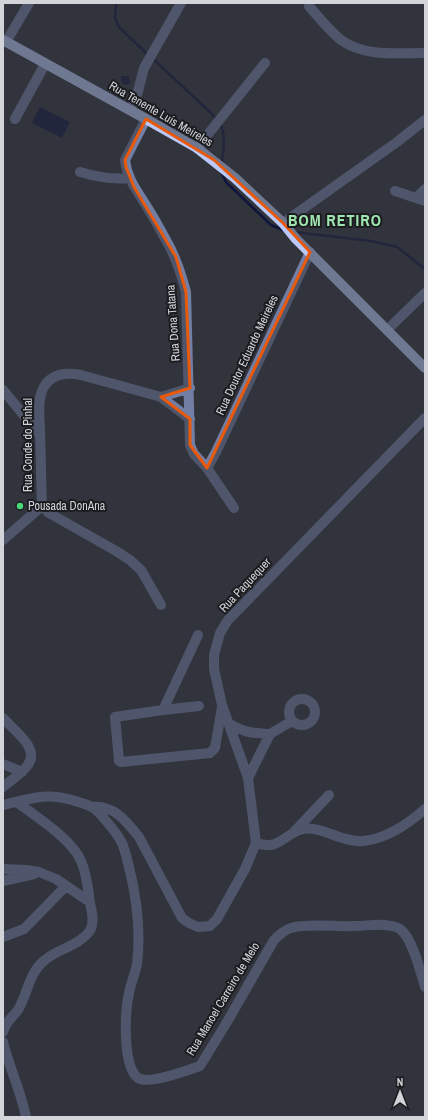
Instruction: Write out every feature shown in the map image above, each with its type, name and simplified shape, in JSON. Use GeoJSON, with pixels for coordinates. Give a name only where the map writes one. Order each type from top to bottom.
{"type":"FeatureCollection","features":[{"type":"Feature","properties":{"kind":"main road","name":"Rua Tenente Luís Meireles"},"geometry":{"type":"LineString","coordinates":[[5,41],[146,119],[214,160],[285,225],[296,239],[425,368]]}},
{"type":"Feature","properties":{"kind":"street"},"geometry":{"type":"LineString","coordinates":[[5,41],[29,3]]}},
{"type":"Feature","properties":{"kind":"street"},"geometry":{"type":"LineString","coordinates":[[130,110],[137,95],[144,68],[181,3]]}},
{"type":"Feature","properties":{"kind":"street"},"geometry":{"type":"LineString","coordinates":[[309,6],[328,28],[342,40],[354,47],[370,52],[425,53]]}},
{"type":"Feature","properties":{"kind":"street"},"geometry":{"type":"LineString","coordinates":[[196,148],[265,63]]}},
{"type":"Feature","properties":{"kind":"street"},"geometry":{"type":"LineString","coordinates":[[15,119],[45,64]]}},
{"type":"Feature","properties":{"kind":"street","name":"Rua Dona Tatana"},"geometry":{"type":"LineString","coordinates":[[146,119],[125,160],[130,178],[176,257],[186,292],[190,388],[190,444],[194,454],[206,468],[234,508]]}},
{"type":"Feature","properties":{"kind":"street"},"geometry":{"type":"LineString","coordinates":[[285,225],[425,120]]}},
{"type":"Feature","properties":{"kind":"street"},"geometry":{"type":"LineString","coordinates":[[80,172],[119,180],[130,178]]}},
{"type":"Feature","properties":{"kind":"street"},"geometry":{"type":"LineString","coordinates":[[395,191],[420,200],[425,189]]}},
{"type":"Feature","properties":{"kind":"street","name":"Rua Doutor Eduardo Meireles"},"geometry":{"type":"LineString","coordinates":[[206,468],[216,452],[310,252]]}},
{"type":"Feature","properties":{"kind":"street"},"geometry":{"type":"LineString","coordinates":[[387,330],[425,293]]}},
{"type":"Feature","properties":{"kind":"street","name":"Rua Conde do Pinhal"},"geometry":{"type":"LineString","coordinates":[[161,604],[141,570],[130,560],[49,513],[42,506],[40,435],[41,392],[47,383],[59,375],[68,373],[81,375],[161,397],[190,419]]}},
{"type":"Feature","properties":{"kind":"street"},"geometry":{"type":"LineString","coordinates":[[161,397],[190,388]]}},
{"type":"Feature","properties":{"kind":"street"},"geometry":{"type":"LineString","coordinates":[[3,390],[40,435]]}},
{"type":"Feature","properties":{"kind":"street","name":"Rua Paquequer"},"geometry":{"type":"LineString","coordinates":[[256,844],[248,778],[222,705],[214,669],[214,655],[220,633],[228,620],[425,418]]}},
{"type":"Feature","properties":{"kind":"street"},"geometry":{"type":"LineString","coordinates":[[3,540],[42,506]]}},
{"type":"Feature","properties":{"kind":"street"},"geometry":{"type":"LineString","coordinates":[[163,710],[198,636]]}},
{"type":"Feature","properties":{"kind":"street"},"geometry":{"type":"LineString","coordinates":[[199,706],[115,717],[119,761],[210,753],[215,748],[222,705]]}},
{"type":"Feature","properties":{"kind":"street"},"geometry":{"type":"LineString","coordinates":[[3,718],[32,750],[32,757],[29,765],[3,787]]}},
{"type":"Feature","properties":{"kind":"street"},"geometry":{"type":"LineString","coordinates":[[248,778],[270,734],[292,721]]}},
{"type":"Feature","properties":{"kind":"street"},"geometry":{"type":"LineString","coordinates":[[230,724],[252,733],[270,734]]}},
{"type":"Feature","properties":{"kind":"street"},"geometry":{"type":"LineString","coordinates":[[3,764],[22,772]]}},
{"type":"Feature","properties":{"kind":"street"},"geometry":{"type":"LineString","coordinates":[[292,834],[329,795]]}},
{"type":"Feature","properties":{"kind":"street","name":"Rua Manoel Carreiro de Melo"},"geometry":{"type":"LineString","coordinates":[[3,804],[40,797],[58,797],[92,807],[104,818],[122,842],[137,902],[139,941],[137,964],[129,993],[126,1044],[134,1073],[140,1079],[148,1080],[200,1066],[274,940],[280,933],[292,927],[383,925],[393,926],[400,929],[406,936],[415,955],[425,987]]}},
{"type":"Feature","properties":{"kind":"street"},"geometry":{"type":"LineString","coordinates":[[3,1032],[5,1025],[18,1010],[34,973],[40,964],[47,958],[85,937],[90,931],[92,925],[86,875],[76,851],[68,842],[18,802]]}},
{"type":"Feature","properties":{"kind":"street"},"geometry":{"type":"LineString","coordinates":[[92,807],[101,806],[110,809],[129,825],[139,837],[182,918],[198,927],[210,926],[217,919],[245,869],[256,844],[268,846],[276,844],[303,829],[314,829],[348,840],[362,841],[395,831],[411,821],[425,809]]}},
{"type":"Feature","properties":{"kind":"street"},"geometry":{"type":"LineString","coordinates":[[3,869],[39,872],[56,879],[90,902]]}},
{"type":"Feature","properties":{"kind":"street"},"geometry":{"type":"LineString","coordinates":[[3,881],[39,872]]}},
{"type":"Feature","properties":{"kind":"street"},"geometry":{"type":"LineString","coordinates":[[3,937],[24,929],[66,886]]}},
{"type":"Feature","properties":{"kind":"street"},"geometry":{"type":"LineString","coordinates":[[3,1042],[19,1089],[26,1117]]}},
{"type":"Feature","properties":{"kind":"highlighted area"},"geometry":{"type":"Polygon","coordinates":[[[146,119],[214,160],[283,223],[310,252],[207,468],[190,445],[190,419],[161,397],[190,388],[186,292],[176,257],[134,187],[126,167],[125,160],[146,119]]]}},
{"type":"Feature","properties":{"kind":"shaded area"},"geometry":{"type":"Polygon","coordinates":[[[121,76],[129,76],[130,84],[125,85],[122,83],[121,76]]]}},
{"type":"Feature","properties":{"kind":"shaded area"},"geometry":{"type":"Polygon","coordinates":[[[40,107],[70,122],[62,138],[32,123],[40,107]]]}},
{"type":"Feature","properties":{"kind":"waterway"},"geometry":{"type":"LineString","coordinates":[[116,3],[115,18],[119,27],[148,55]]}},
{"type":"Feature","properties":{"kind":"waterway"},"geometry":{"type":"LineString","coordinates":[[152,58],[216,119]]}},
{"type":"Feature","properties":{"kind":"waterway"},"geometry":{"type":"LineString","coordinates":[[219,123],[224,137],[222,163]]}},
{"type":"Feature","properties":{"kind":"waterway"},"geometry":{"type":"LineString","coordinates":[[221,172],[226,182],[271,225],[285,231]]}},
{"type":"Feature","properties":{"kind":"waterway"},"geometry":{"type":"LineString","coordinates":[[294,232],[371,241],[397,247],[425,269]]}},
{"type":"Feature","properties":{"kind":"place","name":"Pousada DonAna"},"geometry":{"type":"Point","coordinates":[20,506]}},
{"type":"Feature","properties":{"kind":"district","name":"BOM RETIRO"},"geometry":{"type":"Point","coordinates":[335,220]}}]}
